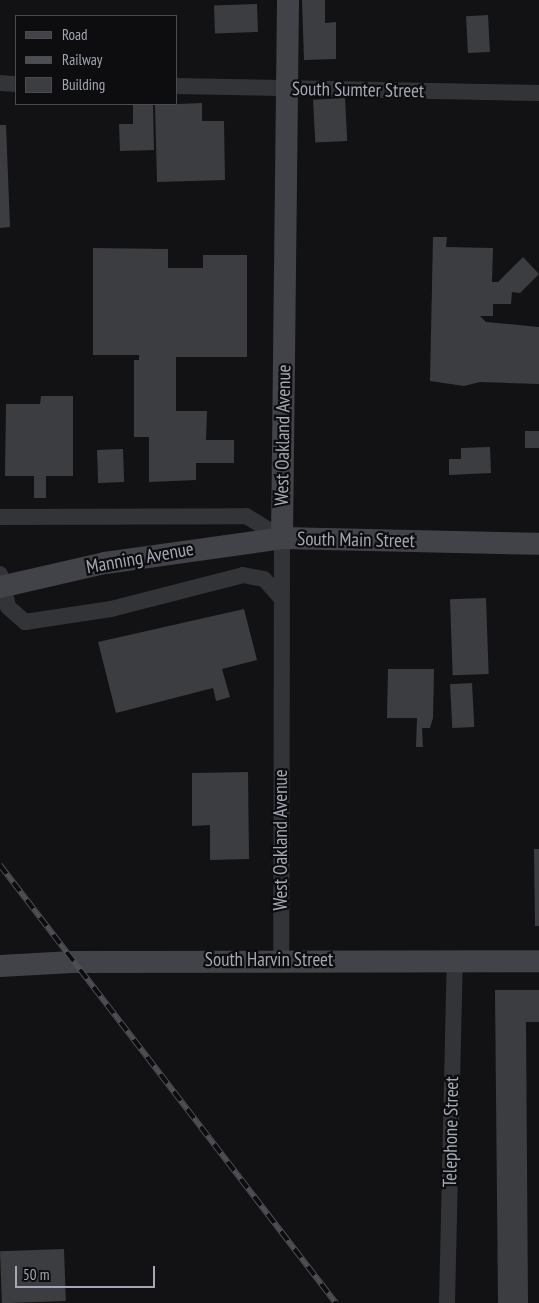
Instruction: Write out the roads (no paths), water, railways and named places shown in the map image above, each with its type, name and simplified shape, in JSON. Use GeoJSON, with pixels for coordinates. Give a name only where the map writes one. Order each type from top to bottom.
{"type":"FeatureCollection","features":[{"type":"Feature","properties":{"kind":"street","name":"West Oakland Avenue"},"geometry":{"type":"LineString","coordinates":[[281,960],[281,598],[288,0]]}},
{"type":"Feature","properties":{"kind":"street"},"geometry":{"type":"LineString","coordinates":[[0,83],[15,84]]}},
{"type":"Feature","properties":{"kind":"street","name":"South Sumter Street"},"geometry":{"type":"LineString","coordinates":[[178,86],[539,93]]}},
{"type":"Feature","properties":{"kind":"street","name":"South Main Street"},"geometry":{"type":"LineString","coordinates":[[0,517],[246,516],[282,538],[539,544]]}},
{"type":"Feature","properties":{"kind":"street","name":"Manning Avenue"},"geometry":{"type":"LineString","coordinates":[[0,587],[105,563],[282,538]]}},
{"type":"Feature","properties":{"kind":"street"},"geometry":{"type":"LineString","coordinates":[[0,574],[8,608],[25,622],[111,609],[243,575],[264,580],[281,598]]}},
{"type":"Feature","properties":{"kind":"street","name":"South Harvin Street"},"geometry":{"type":"LineString","coordinates":[[0,966],[281,960],[539,961]]}},
{"type":"Feature","properties":{"kind":"street","name":"Telephone Street"},"geometry":{"type":"LineString","coordinates":[[448,1303],[455,960]]}},
{"type":"Feature","properties":{"kind":"railway"},"geometry":{"type":"LineString","coordinates":[[0,865],[336,1303]]}}]}
